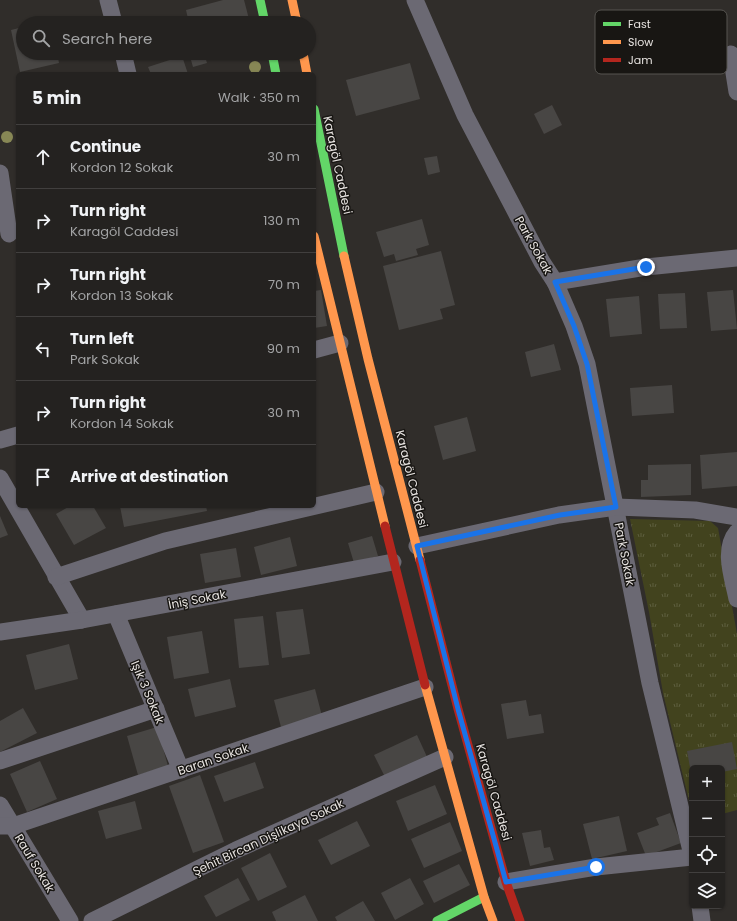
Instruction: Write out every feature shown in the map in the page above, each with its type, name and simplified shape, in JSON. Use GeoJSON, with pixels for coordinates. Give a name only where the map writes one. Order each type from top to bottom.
{"type":"FeatureCollection","features":[{"type":"Feature","properties":{"kind":"main road"},"geometry":{"type":"LineString","coordinates":[[260,0],[263,16]]}},
{"type":"Feature","properties":{"kind":"main road"},"geometry":{"type":"LineString","coordinates":[[292,0],[295,16]]}},
{"type":"Feature","properties":{"kind":"main road"},"geometry":{"type":"LineString","coordinates":[[273,60],[276,72]]}},
{"type":"Feature","properties":{"kind":"main road"},"geometry":{"type":"LineString","coordinates":[[304,60],[307,72]]}},
{"type":"Feature","properties":{"kind":"main road","name":"Karagöl Caddesi"},"geometry":{"type":"LineString","coordinates":[[316,118],[368,359],[454,694],[506,882],[520,921]]}},
{"type":"Feature","properties":{"kind":"main road"},"geometry":{"type":"LineString","coordinates":[[316,244],[424,688],[484,897],[493,921]]}},
{"type":"Feature","properties":{"kind":"main road"},"geometry":{"type":"LineString","coordinates":[[437,921],[484,897]]}},
{"type":"Feature","properties":{"kind":"street"},"geometry":{"type":"LineString","coordinates":[[108,0],[112,16]]}},
{"type":"Feature","properties":{"kind":"street","name":"Park Sokak"},"geometry":{"type":"LineString","coordinates":[[415,0],[465,116],[542,262],[555,282],[574,326],[587,364],[650,683],[689,844]]}},
{"type":"Feature","properties":{"kind":"street"},"geometry":{"type":"LineString","coordinates":[[731,54],[737,92]]}},
{"type":"Feature","properties":{"kind":"street"},"geometry":{"type":"LineString","coordinates":[[124,60],[127,72]]}},
{"type":"Feature","properties":{"kind":"street"},"geometry":{"type":"LineString","coordinates":[[0,172],[9,234]]}},
{"type":"Feature","properties":{"kind":"street"},"geometry":{"type":"LineString","coordinates":[[555,282],[646,267],[737,258]]}},
{"type":"Feature","properties":{"kind":"street"},"geometry":{"type":"LineString","coordinates":[[316,349],[340,343]]}},
{"type":"Feature","properties":{"kind":"street"},"geometry":{"type":"LineString","coordinates":[[0,440],[16,435]]}},
{"type":"Feature","properties":{"kind":"street"},"geometry":{"type":"LineString","coordinates":[[0,478],[16,507]]}},
{"type":"Feature","properties":{"kind":"street"},"geometry":{"type":"LineString","coordinates":[[316,506],[376,492]]}},
{"type":"Feature","properties":{"kind":"street"},"geometry":{"type":"LineString","coordinates":[[417,546],[560,515],[616,507],[695,510],[737,517]]}},
{"type":"Feature","properties":{"kind":"street"},"geometry":{"type":"LineString","coordinates":[[17,508],[56,578],[82,620]]}},
{"type":"Feature","properties":{"kind":"street"},"geometry":{"type":"LineString","coordinates":[[56,578],[165,541],[307,508]]}},
{"type":"Feature","properties":{"kind":"street"},"geometry":{"type":"LineString","coordinates":[[737,532],[733,537],[729,557],[737,599]]}},
{"type":"Feature","properties":{"kind":"street","name":"İniş Sokak"},"geometry":{"type":"LineString","coordinates":[[0,632],[116,614],[393,562]]}},
{"type":"Feature","properties":{"kind":"street","name":"Işık 3 Sokak"},"geometry":{"type":"LineString","coordinates":[[116,614],[181,770]]}},
{"type":"Feature","properties":{"kind":"street","name":"Baran Sokak"},"geometry":{"type":"LineString","coordinates":[[6,826],[181,770],[424,688]]}},
{"type":"Feature","properties":{"kind":"street"},"geometry":{"type":"LineString","coordinates":[[0,761],[156,709]]}},
{"type":"Feature","properties":{"kind":"street","name":"Şehit Bircan Dişlikaya Sokak"},"geometry":{"type":"LineString","coordinates":[[92,921],[236,850],[445,757]]}},
{"type":"Feature","properties":{"kind":"street","name":"Rauf Sokak"},"geometry":{"type":"LineString","coordinates":[[0,805],[6,826],[70,921]]}},
{"type":"Feature","properties":{"kind":"street"},"geometry":{"type":"LineString","coordinates":[[506,882],[596,867],[689,856]]}},
{"type":"Feature","properties":{"kind":"street"},"geometry":{"type":"LineString","coordinates":[[700,909],[702,921]]}},
{"type":"Feature","properties":{"kind":"green space"},"geometry":{"type":"Polygon","coordinates":[[[630,519],[710,521],[718,528],[737,634],[737,810],[725,813],[725,765],[689,765],[689,801],[663,693],[649,612],[630,519]]]}},
{"type":"Feature","properties":{"kind":"building"},"geometry":{"type":"Polygon","coordinates":[[[223,0],[244,0],[248,16],[187,16],[186,10],[223,0]]]}},
{"type":"Feature","properties":{"kind":"building"},"geometry":{"type":"Polygon","coordinates":[[[16,29],[16,53],[11,30],[16,29]]]}},
{"type":"Feature","properties":{"kind":"building"},"geometry":{"type":"Polygon","coordinates":[[[17,60],[58,60],[59,63],[20,72],[17,60]]]}},
{"type":"Feature","properties":{"kind":"building"},"geometry":{"type":"Polygon","coordinates":[[[170,60],[183,60],[187,72],[150,72],[148,67],[170,60]]]}},
{"type":"Feature","properties":{"kind":"building"},"geometry":{"type":"Polygon","coordinates":[[[191,60],[206,60],[207,63],[193,67],[191,60]]]}},
{"type":"Feature","properties":{"kind":"building"},"geometry":{"type":"Polygon","coordinates":[[[410,63],[420,99],[356,116],[346,80],[410,63]]]}},
{"type":"Feature","properties":{"kind":"building"},"geometry":{"type":"Polygon","coordinates":[[[552,105],[562,125],[544,134],[534,114],[552,105]]]}},
{"type":"Feature","properties":{"kind":"building"},"geometry":{"type":"Polygon","coordinates":[[[437,156],[440,172],[428,175],[424,158],[437,156]]]}},
{"type":"Feature","properties":{"kind":"building"},"geometry":{"type":"Polygon","coordinates":[[[422,219],[429,245],[416,249],[418,255],[396,261],[394,254],[384,257],[376,232],[422,219]]]}},
{"type":"Feature","properties":{"kind":"building"},"geometry":{"type":"Polygon","coordinates":[[[441,251],[455,305],[440,309],[443,319],[399,330],[383,266],[441,251]]]}},
{"type":"Feature","properties":{"kind":"building"},"geometry":{"type":"Polygon","coordinates":[[[321,290],[327,326],[316,328],[316,291],[321,290]]]}},
{"type":"Feature","properties":{"kind":"building"},"geometry":{"type":"Polygon","coordinates":[[[733,290],[737,329],[711,331],[707,292],[733,290]]]}},
{"type":"Feature","properties":{"kind":"building"},"geometry":{"type":"Polygon","coordinates":[[[685,293],[687,328],[660,329],[658,294],[685,293]]]}},
{"type":"Feature","properties":{"kind":"building"},"geometry":{"type":"Polygon","coordinates":[[[639,296],[642,334],[610,337],[606,299],[639,296]]]}},
{"type":"Feature","properties":{"kind":"building"},"geometry":{"type":"Polygon","coordinates":[[[554,344],[561,370],[531,377],[525,352],[554,344]]]}},
{"type":"Feature","properties":{"kind":"building"},"geometry":{"type":"Polygon","coordinates":[[[672,385],[674,413],[632,416],[630,388],[672,385]]]}},
{"type":"Feature","properties":{"kind":"building"},"geometry":{"type":"Polygon","coordinates":[[[467,417],[476,451],[443,460],[434,426],[467,417]]]}},
{"type":"Feature","properties":{"kind":"building"},"geometry":{"type":"Polygon","coordinates":[[[737,452],[737,486],[702,489],[700,455],[737,452]]]}},
{"type":"Feature","properties":{"kind":"building"},"geometry":{"type":"Polygon","coordinates":[[[691,464],[691,495],[641,497],[641,480],[648,480],[648,465],[691,464]]]}},
{"type":"Feature","properties":{"kind":"building"},"geometry":{"type":"Polygon","coordinates":[[[66,508],[94,508],[106,528],[74,545],[56,514],[66,508]]]}},
{"type":"Feature","properties":{"kind":"building"},"geometry":{"type":"Polygon","coordinates":[[[120,508],[206,508],[207,511],[124,527],[120,508]]]}},
{"type":"Feature","properties":{"kind":"building"},"geometry":{"type":"Polygon","coordinates":[[[0,516],[8,535],[0,538],[0,516]]]}},
{"type":"Feature","properties":{"kind":"building"},"geometry":{"type":"Polygon","coordinates":[[[372,536],[378,556],[354,563],[348,543],[372,536]]]}},
{"type":"Feature","properties":{"kind":"building"},"geometry":{"type":"Polygon","coordinates":[[[290,537],[297,566],[261,575],[254,547],[290,537]]]}},
{"type":"Feature","properties":{"kind":"building"},"geometry":{"type":"Polygon","coordinates":[[[236,548],[241,577],[205,583],[200,554],[236,548]]]}},
{"type":"Feature","properties":{"kind":"building"},"geometry":{"type":"Polygon","coordinates":[[[303,609],[310,654],[282,658],[276,612],[303,609]]]}},
{"type":"Feature","properties":{"kind":"building"},"geometry":{"type":"Polygon","coordinates":[[[263,616],[269,665],[239,668],[234,619],[263,616]]]}},
{"type":"Feature","properties":{"kind":"building"},"geometry":{"type":"Polygon","coordinates":[[[202,631],[209,673],[174,679],[167,637],[202,631]]]}},
{"type":"Feature","properties":{"kind":"building"},"geometry":{"type":"Polygon","coordinates":[[[69,644],[78,679],[35,690],[26,655],[69,644]]]}},
{"type":"Feature","properties":{"kind":"building"},"geometry":{"type":"Polygon","coordinates":[[[230,679],[236,707],[195,717],[188,689],[230,679]]]}},
{"type":"Feature","properties":{"kind":"building"},"geometry":{"type":"Polygon","coordinates":[[[315,689],[322,716],[281,727],[274,700],[315,689]]]}},
{"type":"Feature","properties":{"kind":"building"},"geometry":{"type":"Polygon","coordinates":[[[526,700],[529,716],[541,714],[544,733],[507,739],[501,704],[526,700]]]}},
{"type":"Feature","properties":{"kind":"building"},"geometry":{"type":"Polygon","coordinates":[[[23,708],[37,733],[0,752],[0,721],[23,708]]]}},
{"type":"Feature","properties":{"kind":"building"},"geometry":{"type":"Polygon","coordinates":[[[157,727],[168,766],[138,775],[127,736],[157,727]]]}},
{"type":"Feature","properties":{"kind":"building"},"geometry":{"type":"Polygon","coordinates":[[[417,735],[428,759],[386,779],[374,755],[417,735]]]}},
{"type":"Feature","properties":{"kind":"building"},"geometry":{"type":"Polygon","coordinates":[[[732,742],[737,769],[725,771],[725,765],[690,765],[687,751],[732,742]]]}},
{"type":"Feature","properties":{"kind":"building"},"geometry":{"type":"Polygon","coordinates":[[[40,761],[57,799],[27,812],[10,774],[40,761]]]}},
{"type":"Feature","properties":{"kind":"building"},"geometry":{"type":"Polygon","coordinates":[[[255,762],[264,788],[224,802],[214,776],[255,762]]]}},
{"type":"Feature","properties":{"kind":"building"},"geometry":{"type":"Polygon","coordinates":[[[200,775],[224,842],[193,853],[169,786],[200,775]]]}},
{"type":"Feature","properties":{"kind":"building"},"geometry":{"type":"Polygon","coordinates":[[[435,785],[447,814],[408,831],[396,801],[435,785]]]}},
{"type":"Feature","properties":{"kind":"building"},"geometry":{"type":"Polygon","coordinates":[[[135,801],[142,829],[106,839],[98,811],[135,801]]]}},
{"type":"Feature","properties":{"kind":"building"},"geometry":{"type":"Polygon","coordinates":[[[670,813],[681,843],[646,856],[637,833],[659,825],[656,818],[670,813]]]}},
{"type":"Feature","properties":{"kind":"building"},"geometry":{"type":"Polygon","coordinates":[[[619,816],[627,851],[592,859],[583,824],[619,816]]]}},
{"type":"Feature","properties":{"kind":"building"},"geometry":{"type":"Polygon","coordinates":[[[357,821],[370,846],[331,865],[318,840],[357,821]]]}},
{"type":"Feature","properties":{"kind":"building"},"geometry":{"type":"Polygon","coordinates":[[[450,822],[462,851],[424,868],[411,839],[450,822]]]}},
{"type":"Feature","properties":{"kind":"building"},"geometry":{"type":"Polygon","coordinates":[[[541,830],[544,848],[550,847],[554,860],[530,866],[522,833],[541,830]]]}},
{"type":"Feature","properties":{"kind":"building"},"geometry":{"type":"Polygon","coordinates":[[[270,853],[287,887],[258,901],[241,868],[270,853]]]}},
{"type":"Feature","properties":{"kind":"building"},"geometry":{"type":"Polygon","coordinates":[[[459,864],[470,885],[434,903],[423,881],[459,864]]]}},
{"type":"Feature","properties":{"kind":"building"},"geometry":{"type":"Polygon","coordinates":[[[238,878],[250,900],[216,917],[204,896],[238,878]]]}},
{"type":"Feature","properties":{"kind":"building"},"geometry":{"type":"Polygon","coordinates":[[[410,878],[424,904],[395,920],[381,893],[410,878]]]}},
{"type":"Feature","properties":{"kind":"building"},"geometry":{"type":"Polygon","coordinates":[[[305,895],[318,921],[276,921],[272,912],[305,895]]]}},
{"type":"Feature","properties":{"kind":"building"},"geometry":{"type":"Polygon","coordinates":[[[363,901],[375,921],[337,921],[335,917],[363,901]]]}},
{"type":"Feature","properties":{"kind":"traffic: fast"},"geometry":{"type":"LineString","coordinates":[[260,0],[263,16]]}},
{"type":"Feature","properties":{"kind":"traffic: fast"},"geometry":{"type":"LineString","coordinates":[[273,60],[276,72]]}},
{"type":"Feature","properties":{"kind":"traffic: fast"},"geometry":{"type":"LineString","coordinates":[[316,119],[344,256]]}},
{"type":"Feature","properties":{"kind":"traffic: fast"},"geometry":{"type":"LineString","coordinates":[[437,921],[484,897]]}},
{"type":"Feature","properties":{"kind":"traffic: slow"},"geometry":{"type":"LineString","coordinates":[[292,0],[295,16]]}},
{"type":"Feature","properties":{"kind":"traffic: slow"},"geometry":{"type":"LineString","coordinates":[[304,60],[307,72]]}},
{"type":"Feature","properties":{"kind":"traffic: slow"},"geometry":{"type":"LineString","coordinates":[[316,244],[385,526]]}},
{"type":"Feature","properties":{"kind":"traffic: slow"},"geometry":{"type":"LineString","coordinates":[[344,256],[368,359],[420,560]]}},
{"type":"Feature","properties":{"kind":"traffic: slow"},"geometry":{"type":"LineString","coordinates":[[425,685],[484,897],[493,921]]}},
{"type":"Feature","properties":{"kind":"traffic: jam"},"geometry":{"type":"LineString","coordinates":[[385,526],[425,685]]}},
{"type":"Feature","properties":{"kind":"traffic: jam"},"geometry":{"type":"LineString","coordinates":[[420,560],[458,709],[506,882],[520,921]]}},
{"type":"Feature","properties":{"kind":"route"},"geometry":{"type":"LineString","coordinates":[[596,867],[506,882],[436,627],[417,546],[520,525],[560,515],[616,507],[587,364],[574,326],[555,282],[646,267]]}}]}
